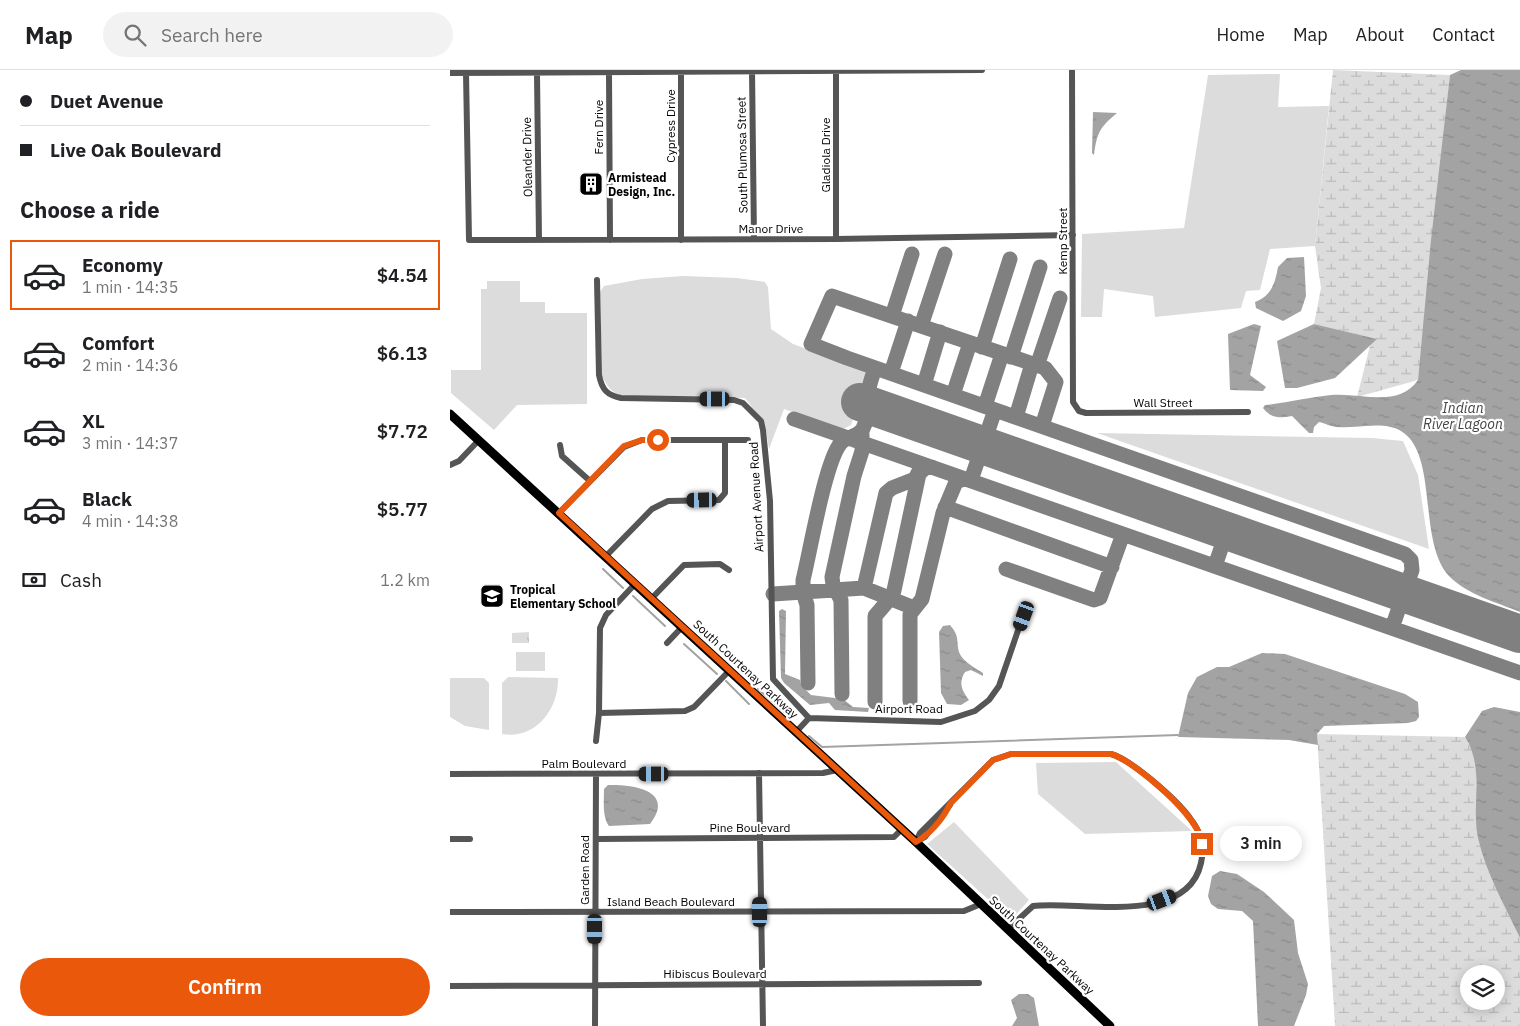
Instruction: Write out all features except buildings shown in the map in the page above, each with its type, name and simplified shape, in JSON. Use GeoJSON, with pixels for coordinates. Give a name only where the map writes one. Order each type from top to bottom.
{"type":"FeatureCollection","features":[{"type":"Feature","properties":{"kind":"main road","name":"South Courtenay Parkway"},"geometry":{"type":"LineString","coordinates":[[450,414],[916,842],[1110,1026]]}},
{"type":"Feature","properties":{"kind":"street"},"geometry":{"type":"LineString","coordinates":[[450,73],[609,74],[982,70]]}},
{"type":"Feature","properties":{"kind":"street","name":"Kemp Street"},"geometry":{"type":"LineString","coordinates":[[1072,70],[1073,402],[1078,411]]}},
{"type":"Feature","properties":{"kind":"street","name":"South Plumosa Street"},"geometry":{"type":"LineString","coordinates":[[752,71],[754,239]]}},
{"type":"Feature","properties":{"kind":"street","name":"Gladiola Drive"},"geometry":{"type":"LineString","coordinates":[[836,71],[836,239]]}},
{"type":"Feature","properties":{"kind":"street","name":"Manor Drive"},"geometry":{"type":"LineString","coordinates":[[466,73],[469,240],[836,239],[1073,235]]}},
{"type":"Feature","properties":{"kind":"street","name":"Cypress Drive"},"geometry":{"type":"LineString","coordinates":[[681,73],[681,240]]}},
{"type":"Feature","properties":{"kind":"street","name":"Oleander Drive"},"geometry":{"type":"LineString","coordinates":[[537,74],[539,240]]}},
{"type":"Feature","properties":{"kind":"street","name":"Fern Drive"},"geometry":{"type":"LineString","coordinates":[[609,74],[610,240]]}},
{"type":"Feature","properties":{"kind":"street","name":"Airport Avenue Road"},"geometry":{"type":"LineString","coordinates":[[598,280],[599,375],[601,386],[609,396],[621,398],[734,400],[743,403],[760,421],[770,501],[772,679],[809,718]]}},
{"type":"Feature","properties":{"kind":"street","name":"Wall Street"},"geometry":{"type":"LineString","coordinates":[[1078,411],[1086,413],[1248,412]]}},
{"type":"Feature","properties":{"kind":"street"},"geometry":{"type":"LineString","coordinates":[[450,466],[459,461],[479,440]]}},
{"type":"Feature","properties":{"kind":"street"},"geometry":{"type":"LineString","coordinates":[[559,513],[624,446],[642,440],[748,440]]}},
{"type":"Feature","properties":{"kind":"street"},"geometry":{"type":"LineString","coordinates":[[606,556],[652,508],[668,501],[719,500],[725,493],[725,440]]}},
{"type":"Feature","properties":{"kind":"street"},"geometry":{"type":"LineString","coordinates":[[560,445],[562,456],[590,481]]}},
{"type":"Feature","properties":{"kind":"street"},"geometry":{"type":"LineString","coordinates":[[651,599],[684,566],[720,564],[729,570]]}},
{"type":"Feature","properties":{"kind":"street"},"geometry":{"type":"LineString","coordinates":[[596,741],[599,713],[600,628],[606,616],[635,584]]}},
{"type":"Feature","properties":{"kind":"street","name":"Airport Road"},"geometry":{"type":"LineString","coordinates":[[809,718],[942,722],[975,711],[989,700],[999,686],[1024,613]]}},
{"type":"Feature","properties":{"kind":"street"},"geometry":{"type":"LineString","coordinates":[[667,642],[682,627]]}},
{"type":"Feature","properties":{"kind":"street"},"geometry":{"type":"LineString","coordinates":[[599,713],[685,711],[694,707],[729,671]]}},
{"type":"Feature","properties":{"kind":"street"},"geometry":{"type":"LineString","coordinates":[[796,732],[809,718]]}},
{"type":"Feature","properties":{"kind":"street"},"geometry":{"type":"LineString","coordinates":[[916,842],[925,837],[946,813],[950,804],[993,760],[1011,754],[1111,754],[1124,758],[1184,810],[1200,830],[1202,846],[1200,869],[1189,885],[1171,897],[1152,903],[1118,907],[1033,906],[1008,929]]}},
{"type":"Feature","properties":{"kind":"street","name":"Palm Boulevard"},"geometry":{"type":"LineString","coordinates":[[450,774],[759,774],[826,773],[837,770]]}},
{"type":"Feature","properties":{"kind":"street","name":"Garden Road"},"geometry":{"type":"LineString","coordinates":[[595,1026],[596,774]]}},
{"type":"Feature","properties":{"kind":"street"},"geometry":{"type":"LineString","coordinates":[[759,774],[763,1026]]}},
{"type":"Feature","properties":{"kind":"street","name":"Pine Boulevard"},"geometry":{"type":"LineString","coordinates":[[596,839],[894,838],[902,830]]}},
{"type":"Feature","properties":{"kind":"street"},"geometry":{"type":"LineString","coordinates":[[450,839],[470,839]]}},
{"type":"Feature","properties":{"kind":"street","name":"Island Beach Boulevard"},"geometry":{"type":"LineString","coordinates":[[450,912],[964,911],[981,904]]}},
{"type":"Feature","properties":{"kind":"street","name":"Hibiscus Boulevard"},"geometry":{"type":"LineString","coordinates":[[450,986],[979,983]]}},
{"type":"Feature","properties":{"kind":"green space"},"geometry":{"type":"Polygon","coordinates":[[[1333,70],[1450,75],[1418,380],[1357,397],[1372,338],[1314,324],[1321,288],[1315,246],[1333,70]]]}},
{"type":"Feature","properties":{"kind":"green space"},"geometry":{"type":"Polygon","coordinates":[[[1280,74],[1278,107],[1329,106],[1315,246],[1270,249],[1260,290],[1246,291],[1241,308],[1155,317],[1153,296],[1104,289],[1102,317],[1081,317],[1082,234],[1184,228],[1208,75],[1280,74]]]}},
{"type":"Feature","properties":{"kind":"green space"},"geometry":{"type":"Polygon","coordinates":[[[683,276],[737,278],[765,282],[768,287],[771,329],[793,344],[864,370],[867,378],[851,425],[841,430],[784,409],[769,449],[765,424],[745,398],[618,395],[610,389],[602,377],[600,292],[604,286],[642,279],[683,276]]]}},
{"type":"Feature","properties":{"kind":"green space"},"geometry":{"type":"Polygon","coordinates":[[[487,281],[520,281],[520,302],[545,302],[545,313],[587,313],[587,404],[517,405],[494,430],[451,393],[451,370],[481,370],[481,289],[487,289],[487,281]]]}},
{"type":"Feature","properties":{"kind":"green space"},"geometry":{"type":"Polygon","coordinates":[[[1097,433],[1372,438],[1403,441],[1418,475],[1429,549],[1097,433]]]}},
{"type":"Feature","properties":{"kind":"green space"},"geometry":{"type":"Polygon","coordinates":[[[529,632],[529,643],[512,643],[512,633],[529,632]]]}},
{"type":"Feature","properties":{"kind":"green space"},"geometry":{"type":"Polygon","coordinates":[[[516,652],[545,652],[545,671],[516,671],[516,652]]]}},
{"type":"Feature","properties":{"kind":"green space"},"geometry":{"type":"Polygon","coordinates":[[[508,677],[558,678],[554,700],[543,720],[535,727],[514,735],[502,734],[502,683],[508,677]]]}},
{"type":"Feature","properties":{"kind":"green space"},"geometry":{"type":"Polygon","coordinates":[[[450,678],[484,678],[489,683],[489,730],[465,726],[450,717],[450,678]]]}},
{"type":"Feature","properties":{"kind":"green space"},"geometry":{"type":"Polygon","coordinates":[[[1317,734],[1465,737],[1476,758],[1476,810],[1494,882],[1520,938],[1520,1026],[1335,1026],[1317,734]]]}},
{"type":"Feature","properties":{"kind":"green space"},"geometry":{"type":"Polygon","coordinates":[[[1116,762],[1192,831],[1085,834],[1038,794],[1036,763],[1116,762]]]}},
{"type":"Feature","properties":{"kind":"green space"},"geometry":{"type":"Polygon","coordinates":[[[954,822],[1029,900],[1011,920],[927,844],[954,822]]]}},
{"type":"Feature","properties":{"kind":"water","name":"Indian River Lagoon"},"geometry":{"type":"Polygon","coordinates":[[[1461,70],[1520,70],[1520,612],[1464,588],[1449,576],[1439,561],[1433,542],[1420,458],[1413,442],[1401,431],[1378,425],[1337,427],[1319,422],[1314,427],[1313,433],[1309,433],[1292,416],[1276,417],[1269,414],[1263,408],[1265,405],[1331,395],[1390,397],[1410,389],[1418,380],[1431,240],[1450,75],[1461,70]]]}},
{"type":"Feature","properties":{"kind":"water"},"geometry":{"type":"Polygon","coordinates":[[[1093,112],[1117,113],[1100,131],[1094,155],[1092,153],[1093,112]]]}},
{"type":"Feature","properties":{"kind":"water"},"geometry":{"type":"Polygon","coordinates":[[[1304,257],[1306,296],[1301,311],[1283,321],[1256,308],[1255,302],[1269,293],[1278,267],[1287,258],[1304,257]]]}},
{"type":"Feature","properties":{"kind":"water"},"geometry":{"type":"Polygon","coordinates":[[[1254,324],[1261,326],[1250,375],[1266,387],[1263,391],[1230,390],[1228,334],[1254,324]]]}},
{"type":"Feature","properties":{"kind":"water"},"geometry":{"type":"Polygon","coordinates":[[[1314,324],[1377,339],[1335,378],[1297,388],[1285,388],[1277,341],[1314,324]]]}},
{"type":"Feature","properties":{"kind":"water"},"geometry":{"type":"Polygon","coordinates":[[[782,609],[786,611],[785,674],[800,680],[801,685],[811,695],[843,699],[853,707],[869,708],[868,712],[835,710],[829,703],[810,705],[784,683],[781,678],[779,611],[782,609]]]}},
{"type":"Feature","properties":{"kind":"water"},"geometry":{"type":"Polygon","coordinates":[[[950,625],[956,635],[959,652],[963,658],[983,673],[983,676],[971,670],[965,672],[961,683],[964,693],[969,700],[961,705],[947,704],[941,693],[939,632],[943,626],[950,625]]]}},
{"type":"Feature","properties":{"kind":"water"},"geometry":{"type":"Polygon","coordinates":[[[1262,653],[1285,654],[1405,694],[1418,702],[1419,717],[1416,721],[1408,723],[1324,726],[1317,734],[1318,745],[1289,740],[1178,737],[1188,693],[1197,677],[1217,667],[1229,667],[1262,653]]]}},
{"type":"Feature","properties":{"kind":"water"},"geometry":{"type":"Polygon","coordinates":[[[1494,707],[1520,712],[1520,938],[1496,889],[1481,851],[1476,825],[1476,773],[1471,749],[1465,737],[1482,711],[1494,707]]]}},
{"type":"Feature","properties":{"kind":"water"},"geometry":{"type":"Polygon","coordinates":[[[608,785],[639,788],[648,791],[654,796],[658,803],[657,813],[650,824],[609,826],[604,813],[604,789],[608,785]]]}},
{"type":"Feature","properties":{"kind":"water"},"geometry":{"type":"Polygon","coordinates":[[[1220,871],[1237,874],[1264,892],[1294,920],[1298,953],[1308,984],[1306,995],[1294,1026],[1258,1026],[1253,921],[1242,911],[1218,909],[1211,904],[1208,896],[1212,876],[1220,871]]]}},
{"type":"Feature","properties":{"kind":"water"},"geometry":{"type":"Polygon","coordinates":[[[1019,994],[1028,994],[1034,998],[1039,1026],[1012,1026],[1017,1018],[1011,1000],[1019,994]]]}},
{"type":"Feature","properties":{"kind":"waterway"},"geometry":{"type":"LineString","coordinates":[[603,569],[623,588]]}},
{"type":"Feature","properties":{"kind":"waterway"},"geometry":{"type":"LineString","coordinates":[[633,596],[665,626]]}},
{"type":"Feature","properties":{"kind":"waterway"},"geometry":{"type":"LineString","coordinates":[[684,644],[717,674]]}},
{"type":"Feature","properties":{"kind":"waterway"},"geometry":{"type":"LineString","coordinates":[[726,681],[749,704]]}},
{"type":"Feature","properties":{"kind":"waterway"},"geometry":{"type":"LineString","coordinates":[[758,689],[791,718]]}},
{"type":"Feature","properties":{"kind":"waterway"},"geometry":{"type":"LineString","coordinates":[[809,736],[822,747],[1178,735]]}},
{"type":"Feature","properties":{"kind":"taxiway"},"geometry":{"type":"LineString","coordinates":[[892,316],[912,254]]}},
{"type":"Feature","properties":{"kind":"taxiway"},"geometry":{"type":"LineString","coordinates":[[921,326],[945,254]]}},
{"type":"Feature","properties":{"kind":"taxiway"},"geometry":{"type":"LineString","coordinates":[[982,347],[1010,259]]}},
{"type":"Feature","properties":{"kind":"taxiway"},"geometry":{"type":"LineString","coordinates":[[1011,357],[1040,267]]}},
{"type":"Feature","properties":{"kind":"taxiway"},"geometry":{"type":"LineString","coordinates":[[1042,426],[1056,382],[1045,368],[832,296],[811,344],[847,358],[1405,554],[1411,560],[1412,570],[1392,628]]}},
{"type":"Feature","properties":{"kind":"taxiway"},"geometry":{"type":"LineString","coordinates":[[1037,366],[1060,298]]}},
{"type":"Feature","properties":{"kind":"taxiway"},"geometry":{"type":"LineString","coordinates":[[891,373],[908,321]]}},
{"type":"Feature","properties":{"kind":"taxiway"},"geometry":{"type":"LineString","coordinates":[[924,385],[940,332]]}},
{"type":"Feature","properties":{"kind":"taxiway"},"geometry":{"type":"LineString","coordinates":[[953,395],[970,343]]}},
{"type":"Feature","properties":{"kind":"taxiway"},"geometry":{"type":"LineString","coordinates":[[985,406],[1002,354]]}},
{"type":"Feature","properties":{"kind":"taxiway"},"geometry":{"type":"LineString","coordinates":[[1016,417],[1032,364]]}},
{"type":"Feature","properties":{"kind":"taxiway"},"geometry":{"type":"LineString","coordinates":[[859,440],[869,417],[882,410],[876,406],[869,396],[869,386],[875,368]]}},
{"type":"Feature","properties":{"kind":"taxiway"},"geometry":{"type":"LineString","coordinates":[[910,701],[910,614],[922,599],[943,513],[956,482],[963,479],[971,480],[995,410]]}},
{"type":"Feature","properties":{"kind":"taxiway"},"geometry":{"type":"LineString","coordinates":[[794,419],[1520,673]]}},
{"type":"Feature","properties":{"kind":"taxiway"},"geometry":{"type":"LineString","coordinates":[[808,683],[807,605],[803,592],[803,580],[818,509],[834,454],[842,441],[862,430]]}},
{"type":"Feature","properties":{"kind":"taxiway"},"geometry":{"type":"LineString","coordinates":[[842,694],[841,600],[833,585],[832,577],[854,476],[862,451],[862,434]]}},
{"type":"Feature","properties":{"kind":"taxiway"},"geometry":{"type":"LineString","coordinates":[[875,702],[875,616],[893,595],[919,474],[925,468],[932,467]]}},
{"type":"Feature","properties":{"kind":"taxiway"},"geometry":{"type":"LineString","coordinates":[[864,588],[886,493],[892,488],[915,479],[919,471]]}},
{"type":"Feature","properties":{"kind":"taxiway"},"geometry":{"type":"LineString","coordinates":[[945,507],[1112,567]]}},
{"type":"Feature","properties":{"kind":"taxiway"},"geometry":{"type":"LineString","coordinates":[[1215,566],[1227,531]]}},
{"type":"Feature","properties":{"kind":"taxiway"},"geometry":{"type":"LineString","coordinates":[[1006,569],[1094,600],[1100,598],[1123,534]]}},
{"type":"Feature","properties":{"kind":"taxiway"},"geometry":{"type":"LineString","coordinates":[[773,594],[864,588],[914,608]]}},
{"type":"Feature","properties":{"kind":"runway"},"geometry":{"type":"LineString","coordinates":[[860,402],[1520,634]]}},
{"type":"Feature","properties":{"kind":"place","name":"Armistead Design, Inc."},"geometry":{"type":"Point","coordinates":[591,184]}},
{"type":"Feature","properties":{"kind":"place","name":"Tropical Elementary School"},"geometry":{"type":"Point","coordinates":[492,596]}},
{"type":"Feature","properties":{"kind":"route"},"geometry":{"type":"LineString","coordinates":[[658,440],[642,440],[624,446],[559,513],[916,842],[925,837],[946,813],[950,804],[993,760],[1011,754],[1111,754],[1124,758],[1184,810],[1200,830],[1202,844]]}}]}
